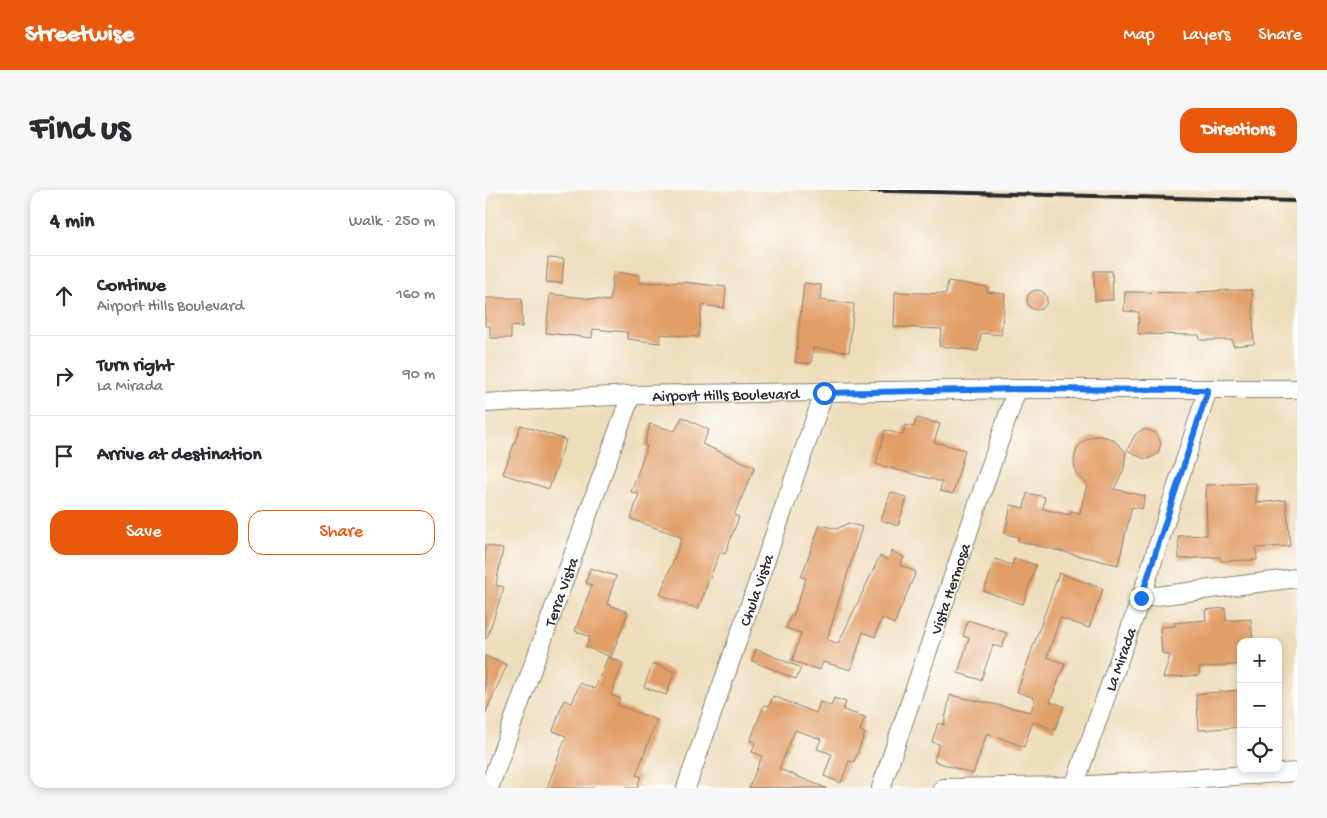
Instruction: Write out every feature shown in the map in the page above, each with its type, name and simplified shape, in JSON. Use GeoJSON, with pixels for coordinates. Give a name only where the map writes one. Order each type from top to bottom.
{"type":"FeatureCollection","features":[{"type":"Feature","properties":{"kind":"street","name":"Airport Hills Boulevard"},"geometry":{"type":"LineString","coordinates":[[485,402],[631,395],[1017,389],[1297,390]]}},
{"type":"Feature","properties":{"kind":"street","name":"Vista Hermosa"},"geometry":{"type":"LineString","coordinates":[[881,788],[1017,389]]}},
{"type":"Feature","properties":{"kind":"street","name":"La Mirada"},"geometry":{"type":"LineString","coordinates":[[1074,786],[1141,598],[1208,390]]}},
{"type":"Feature","properties":{"kind":"street","name":"Chula Vista"},"geometry":{"type":"LineString","coordinates":[[686,788],[824,393]]}},
{"type":"Feature","properties":{"kind":"street","name":"Terra Vista"},"geometry":{"type":"LineString","coordinates":[[489,788],[631,395]]}},
{"type":"Feature","properties":{"kind":"street"},"geometry":{"type":"LineString","coordinates":[[1141,598],[1297,578]]}},
{"type":"Feature","properties":{"kind":"street"},"geometry":{"type":"LineString","coordinates":[[943,788],[1074,786],[1297,772]]}},
{"type":"Feature","properties":{"kind":"building"},"geometry":{"type":"Polygon","coordinates":[[[548,258],[564,259],[562,283],[546,282],[548,258]]]}},
{"type":"Feature","properties":{"kind":"building"},"geometry":{"type":"Polygon","coordinates":[[[1094,271],[1112,271],[1113,300],[1095,301],[1094,271]]]}},
{"type":"Feature","properties":{"kind":"building"},"geometry":{"type":"Polygon","coordinates":[[[613,272],[640,275],[640,283],[683,282],[726,287],[724,308],[702,305],[698,337],[661,334],[660,343],[627,339],[627,332],[593,329],[592,338],[546,333],[550,294],[610,301],[613,272]]]}},
{"type":"Feature","properties":{"kind":"building"},"geometry":{"type":"Polygon","coordinates":[[[948,281],[987,287],[987,292],[1005,294],[1001,335],[981,333],[978,351],[939,346],[942,329],[894,327],[895,292],[946,294],[948,281]]]}},
{"type":"Feature","properties":{"kind":"building"},"geometry":{"type":"Polygon","coordinates":[[[804,283],[821,285],[820,300],[854,304],[849,352],[813,348],[811,364],[795,362],[804,283]]]}},
{"type":"Feature","properties":{"kind":"building"},"geometry":{"type":"Polygon","coordinates":[[[1037,290],[1044,293],[1047,300],[1044,307],[1037,310],[1030,307],[1027,300],[1030,293],[1037,290]]]}},
{"type":"Feature","properties":{"kind":"building"},"geometry":{"type":"Polygon","coordinates":[[[1252,290],[1254,344],[1233,346],[1233,340],[1200,340],[1199,335],[1138,334],[1139,312],[1124,311],[1125,292],[1199,293],[1252,290]]]}},
{"type":"Feature","properties":{"kind":"building"},"geometry":{"type":"Polygon","coordinates":[[[485,298],[522,298],[522,327],[511,326],[511,338],[490,338],[490,326],[485,326],[485,298]]]}},
{"type":"Feature","properties":{"kind":"building"},"geometry":{"type":"Polygon","coordinates":[[[682,417],[709,430],[702,444],[755,467],[734,515],[739,517],[725,554],[720,552],[698,609],[660,595],[682,538],[631,519],[639,494],[631,492],[647,446],[644,446],[650,424],[675,431],[682,417]]]}},
{"type":"Feature","properties":{"kind":"building"},"geometry":{"type":"Polygon","coordinates":[[[917,418],[940,424],[934,442],[965,450],[953,494],[940,491],[942,482],[876,464],[885,430],[903,435],[905,425],[914,427],[917,418]]]}},
{"type":"Feature","properties":{"kind":"building"},"geometry":{"type":"Polygon","coordinates":[[[521,425],[566,440],[549,489],[503,474],[521,425]]]}},
{"type":"Feature","properties":{"kind":"building"},"geometry":{"type":"Polygon","coordinates":[[[1145,429],[1156,433],[1161,443],[1158,454],[1148,459],[1127,450],[1135,435],[1145,429]]]}},
{"type":"Feature","properties":{"kind":"building"},"geometry":{"type":"Polygon","coordinates":[[[1099,436],[1114,440],[1126,452],[1124,469],[1114,489],[1145,496],[1142,509],[1132,507],[1118,565],[1018,541],[1019,537],[1005,534],[1011,505],[1024,508],[1027,493],[1045,497],[1043,509],[1070,515],[1071,511],[1080,513],[1087,484],[1079,477],[1075,470],[1075,454],[1078,447],[1084,441],[1091,437],[1099,436]]]}},
{"type":"Feature","properties":{"kind":"building"},"geometry":{"type":"Polygon","coordinates":[[[1256,483],[1256,503],[1286,500],[1290,546],[1256,548],[1257,560],[1221,561],[1220,557],[1179,559],[1178,536],[1207,535],[1206,485],[1256,483]]]}},
{"type":"Feature","properties":{"kind":"building"},"geometry":{"type":"Polygon","coordinates":[[[891,492],[907,498],[898,526],[881,520],[891,492]]]}},
{"type":"Feature","properties":{"kind":"building"},"geometry":{"type":"Polygon","coordinates":[[[848,523],[862,527],[827,639],[838,644],[880,556],[888,560],[892,551],[904,557],[900,565],[916,572],[894,624],[882,618],[875,637],[863,632],[851,670],[823,662],[820,670],[792,661],[801,633],[786,628],[791,615],[793,616],[806,578],[801,577],[820,525],[837,529],[848,523]]]}},
{"type":"Feature","properties":{"kind":"building"},"geometry":{"type":"Polygon","coordinates":[[[485,545],[503,549],[496,585],[504,587],[487,638],[485,638],[485,545]]]}},
{"type":"Feature","properties":{"kind":"building"},"geometry":{"type":"Polygon","coordinates":[[[1014,558],[1036,565],[1023,604],[984,591],[995,559],[1012,565],[1014,558]]]}},
{"type":"Feature","properties":{"kind":"building"},"geometry":{"type":"Polygon","coordinates":[[[590,568],[616,576],[607,604],[628,612],[611,657],[586,647],[590,637],[575,631],[592,585],[586,583],[590,568]]]}},
{"type":"Feature","properties":{"kind":"building"},"geometry":{"type":"Polygon","coordinates":[[[1059,573],[1103,589],[1089,628],[1060,618],[1047,657],[1065,664],[1050,702],[1064,706],[1055,730],[1033,722],[1024,747],[987,733],[973,774],[934,761],[939,744],[932,742],[938,723],[944,725],[950,695],[1031,712],[1035,698],[1017,692],[1059,573]]]}},
{"type":"Feature","properties":{"kind":"building"},"geometry":{"type":"Polygon","coordinates":[[[1225,608],[1226,621],[1251,619],[1253,638],[1237,638],[1237,664],[1199,668],[1199,675],[1163,678],[1170,656],[1162,653],[1160,627],[1175,626],[1174,623],[1206,620],[1205,610],[1225,608]]]}},
{"type":"Feature","properties":{"kind":"building"},"geometry":{"type":"Polygon","coordinates":[[[968,620],[1007,633],[1002,648],[993,645],[981,680],[958,673],[969,638],[963,636],[968,620]]]}},
{"type":"Feature","properties":{"kind":"building"},"geometry":{"type":"Polygon","coordinates":[[[756,649],[801,668],[796,679],[752,661],[756,649]]]}},
{"type":"Feature","properties":{"kind":"building"},"geometry":{"type":"Polygon","coordinates":[[[485,656],[507,665],[485,714],[485,656]]]}},
{"type":"Feature","properties":{"kind":"building"},"geometry":{"type":"Polygon","coordinates":[[[608,657],[623,663],[611,695],[620,699],[617,705],[657,720],[636,775],[641,776],[637,788],[547,788],[566,736],[553,731],[564,700],[572,703],[580,683],[595,689],[608,657]]]}},
{"type":"Feature","properties":{"kind":"building"},"geometry":{"type":"Polygon","coordinates":[[[653,663],[675,672],[666,695],[644,687],[653,663]]]}},
{"type":"Feature","properties":{"kind":"building"},"geometry":{"type":"Polygon","coordinates":[[[1237,690],[1237,727],[1199,730],[1196,694],[1237,690]]]}},
{"type":"Feature","properties":{"kind":"building"},"geometry":{"type":"Polygon","coordinates":[[[773,696],[816,713],[820,702],[831,706],[834,698],[846,702],[843,710],[865,717],[860,731],[865,733],[854,762],[849,761],[841,783],[824,776],[832,754],[817,749],[821,739],[795,730],[779,769],[826,788],[749,788],[762,756],[752,752],[755,742],[750,741],[764,705],[769,706],[773,696]]]}},
{"type":"Feature","properties":{"kind":"railway"},"geometry":{"type":"LineString","coordinates":[[850,190],[1297,201]]}},
{"type":"Feature","properties":{"kind":"route"},"geometry":{"type":"LineString","coordinates":[[824,393],[1017,389],[1208,390],[1141,598]]}}]}
